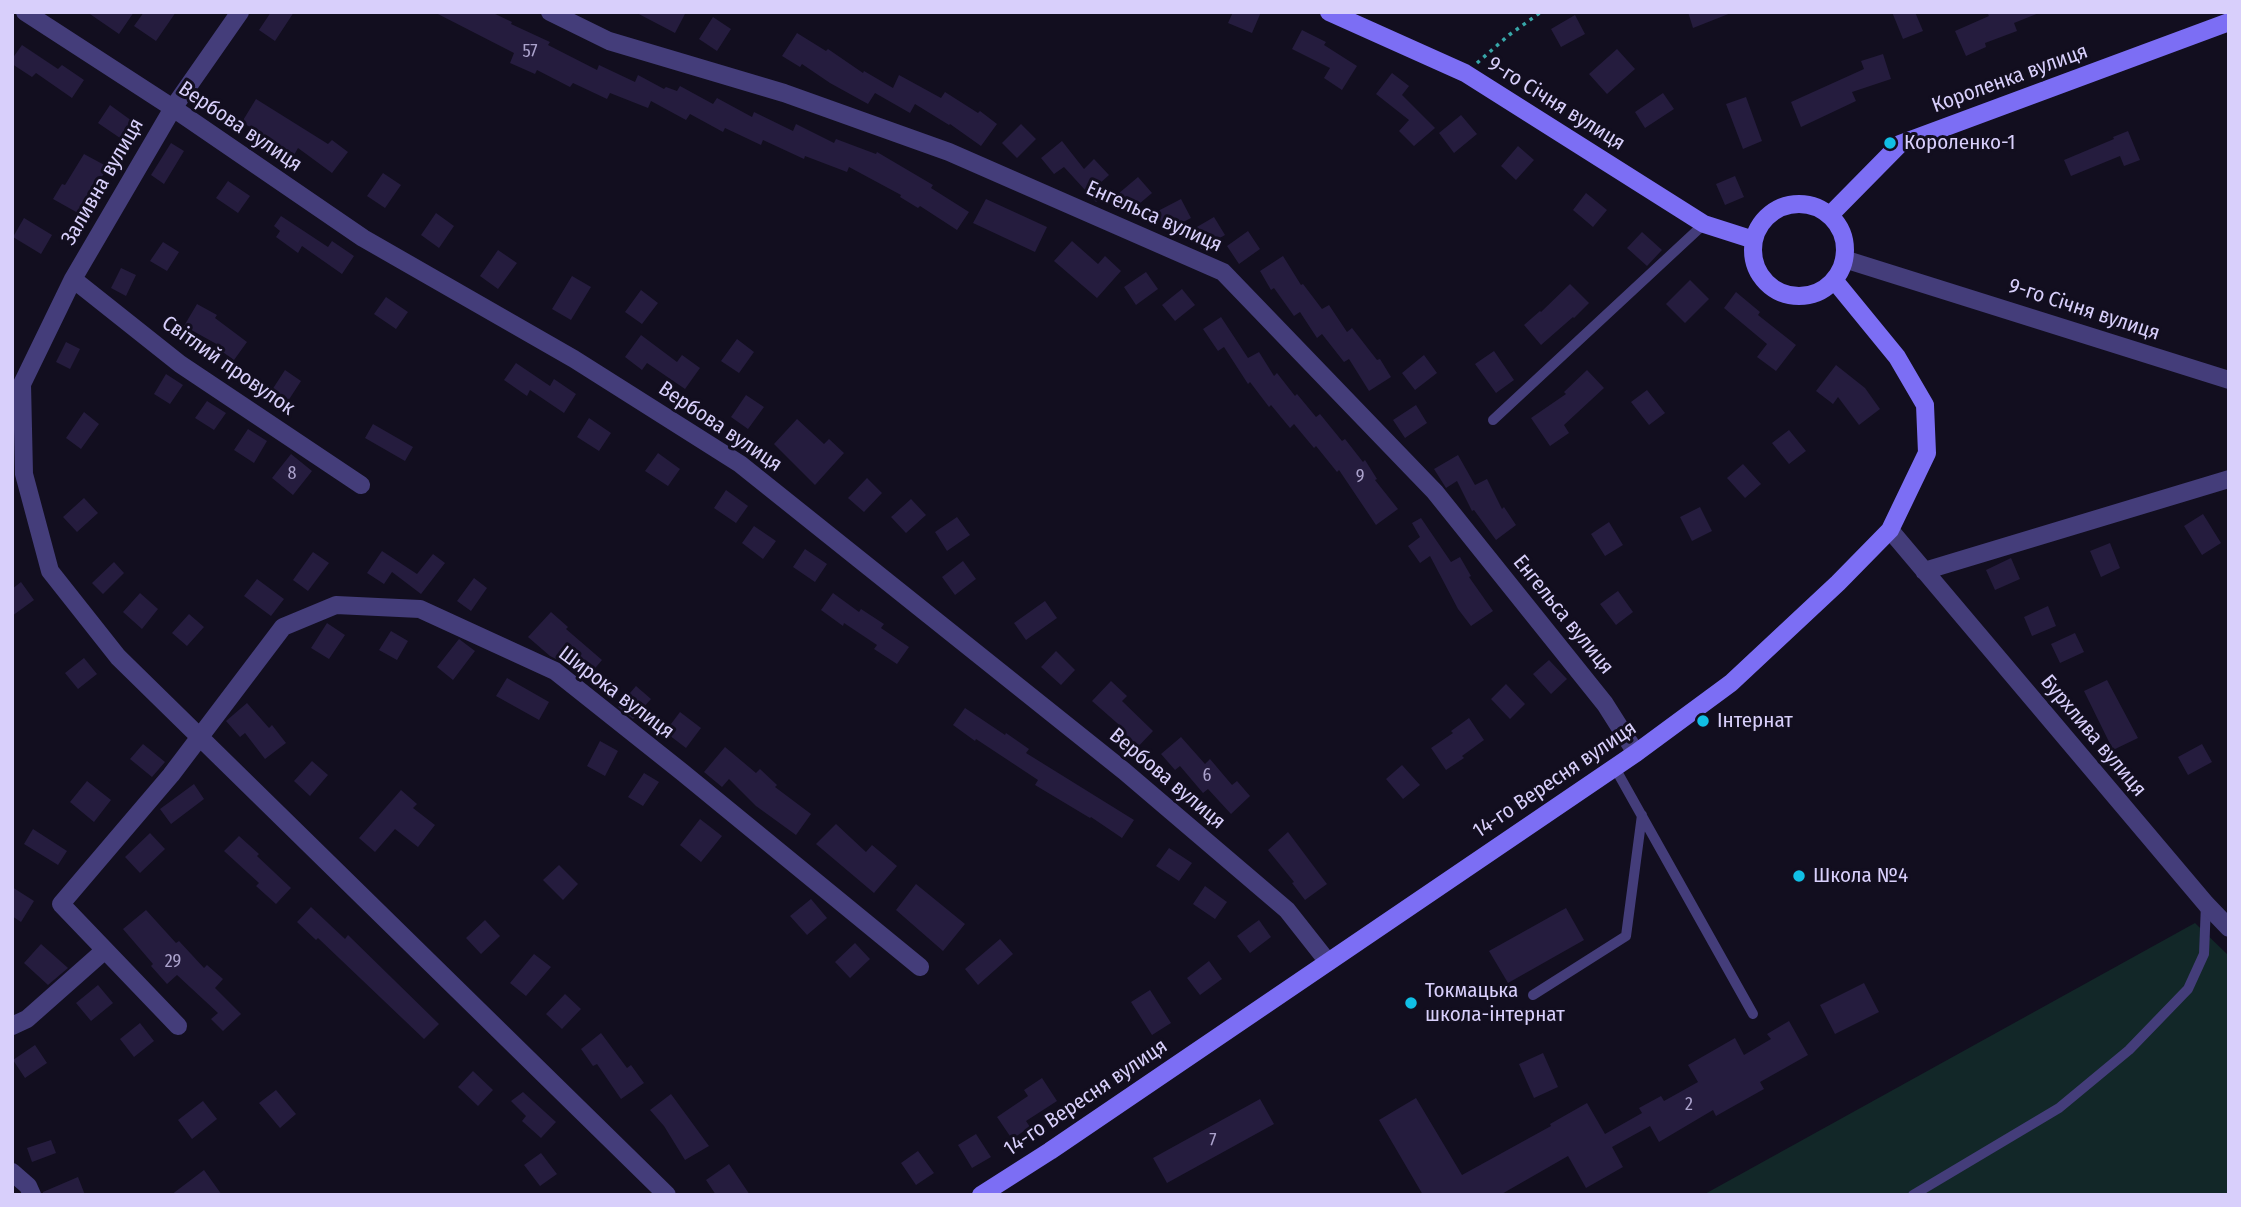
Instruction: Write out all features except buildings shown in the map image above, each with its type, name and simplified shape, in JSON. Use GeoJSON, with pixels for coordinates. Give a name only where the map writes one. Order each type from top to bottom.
{"type":"FeatureCollection","features":[{"type":"Feature","properties":{"kind":"street","name":"Вербова вулиця"},"geometry":{"type":"LineString","coordinates":[[25,12],[173,108],[363,238],[574,359],[740,464],[1144,789],[1287,910],[1328,962]]}},
{"type":"Feature","properties":{"kind":"street","name":"Заливна вулиця"},"geometry":{"type":"LineString","coordinates":[[17,380],[173,108],[240,12]]}},
{"type":"Feature","properties":{"kind":"street","name":"Енгельса вулиця"},"geometry":{"type":"LineString","coordinates":[[550,12],[609,41],[784,93],[949,152],[1223,272],[1436,492],[1605,704],[1636,753]]}},
{"type":"Feature","properties":{"kind":"street","name":"9-го Січня вулиця"},"geometry":{"type":"LineString","coordinates":[[1329,12],[1465,73],[1704,224],[1754,240]]}},
{"type":"Feature","properties":{"kind":"street","name":"Короленка вулиця"},"geometry":{"type":"LineString","coordinates":[[1830,215],[1900,144],[2229,22]]}},
{"type":"Feature","properties":{"kind":"street"},"geometry":{"type":"LineString","coordinates":[[1809,204],[1830,215],[1838,224],[1845,247],[1844,259],[1834,280],[1814,293],[1790,295],[1768,284],[1755,264],[1754,240],[1765,219],[1785,206],[1809,204]]}},
{"type":"Feature","properties":{"kind":"street","name":"9-го Січня вулиця"},"geometry":{"type":"LineString","coordinates":[[1844,259],[2229,380]]}},
{"type":"Feature","properties":{"kind":"street","name":"Світлий провулок"},"geometry":{"type":"LineString","coordinates":[[73,279],[180,364],[361,485]]}},
{"type":"Feature","properties":{"kind":"street","name":"14-го Вересня вулиця"},"geometry":{"type":"LineString","coordinates":[[981,1195],[1050,1151],[1636,753],[1731,683],[1838,583],[1890,530],[1927,453],[1925,405],[1897,357],[1834,280]]}},
{"type":"Feature","properties":{"kind":"street"},"geometry":{"type":"LineString","coordinates":[[17,380],[24,474],[50,571],[118,657],[667,1195]]}},
{"type":"Feature","properties":{"kind":"street"},"geometry":{"type":"LineString","coordinates":[[1924,571],[2229,479]]}},
{"type":"Feature","properties":{"kind":"street","name":"Бурхлива вулиця"},"geometry":{"type":"LineString","coordinates":[[1890,530],[2229,928]]}},
{"type":"Feature","properties":{"kind":"street","name":"Широка вулиця"},"geometry":{"type":"LineString","coordinates":[[178,1026],[61,904],[200,739],[283,627],[336,605],[419,609],[555,671],[920,967]]}},
{"type":"Feature","properties":{"kind":"street"},"geometry":{"type":"LineString","coordinates":[[12,1027],[27,1019],[105,950]]}},
{"type":"Feature","properties":{"kind":"street"},"geometry":{"type":"LineString","coordinates":[[12,1172],[27,1186],[32,1195]]}},
{"type":"Feature","properties":{"kind":"lane"},"geometry":{"type":"LineString","coordinates":[[1493,420],[1704,224]]}},
{"type":"Feature","properties":{"kind":"lane"},"geometry":{"type":"LineString","coordinates":[[1615,768],[1753,1014]]}},
{"type":"Feature","properties":{"kind":"lane"},"geometry":{"type":"LineString","coordinates":[[1533,995],[1626,936],[1642,815]]}},
{"type":"Feature","properties":{"kind":"lane"},"geometry":{"type":"LineString","coordinates":[[1913,1195],[2059,1108],[2129,1050],[2188,989],[2204,954],[2206,904]]}},
{"type":"Feature","properties":{"kind":"path"},"geometry":{"type":"LineString","coordinates":[[1465,73],[1541,12]]}},
{"type":"Feature","properties":{"kind":"green space"},"geometry":{"type":"Polygon","coordinates":[[[2195,923],[2229,956],[2229,1195],[1703,1195],[2195,923]]]}},
{"type":"Feature","properties":{"kind":"place","name":"Короленко-1"},"geometry":{"type":"Point","coordinates":[1890,143]}},
{"type":"Feature","properties":{"kind":"place","name":"Інтернат"},"geometry":{"type":"Point","coordinates":[1703,721]}},
{"type":"Feature","properties":{"kind":"place","name":"Школа №4"},"geometry":{"type":"Point","coordinates":[1799,876]}},
{"type":"Feature","properties":{"kind":"place","name":"Токмацька школа-інтернат"},"geometry":{"type":"Point","coordinates":[1411,1003]}}]}
